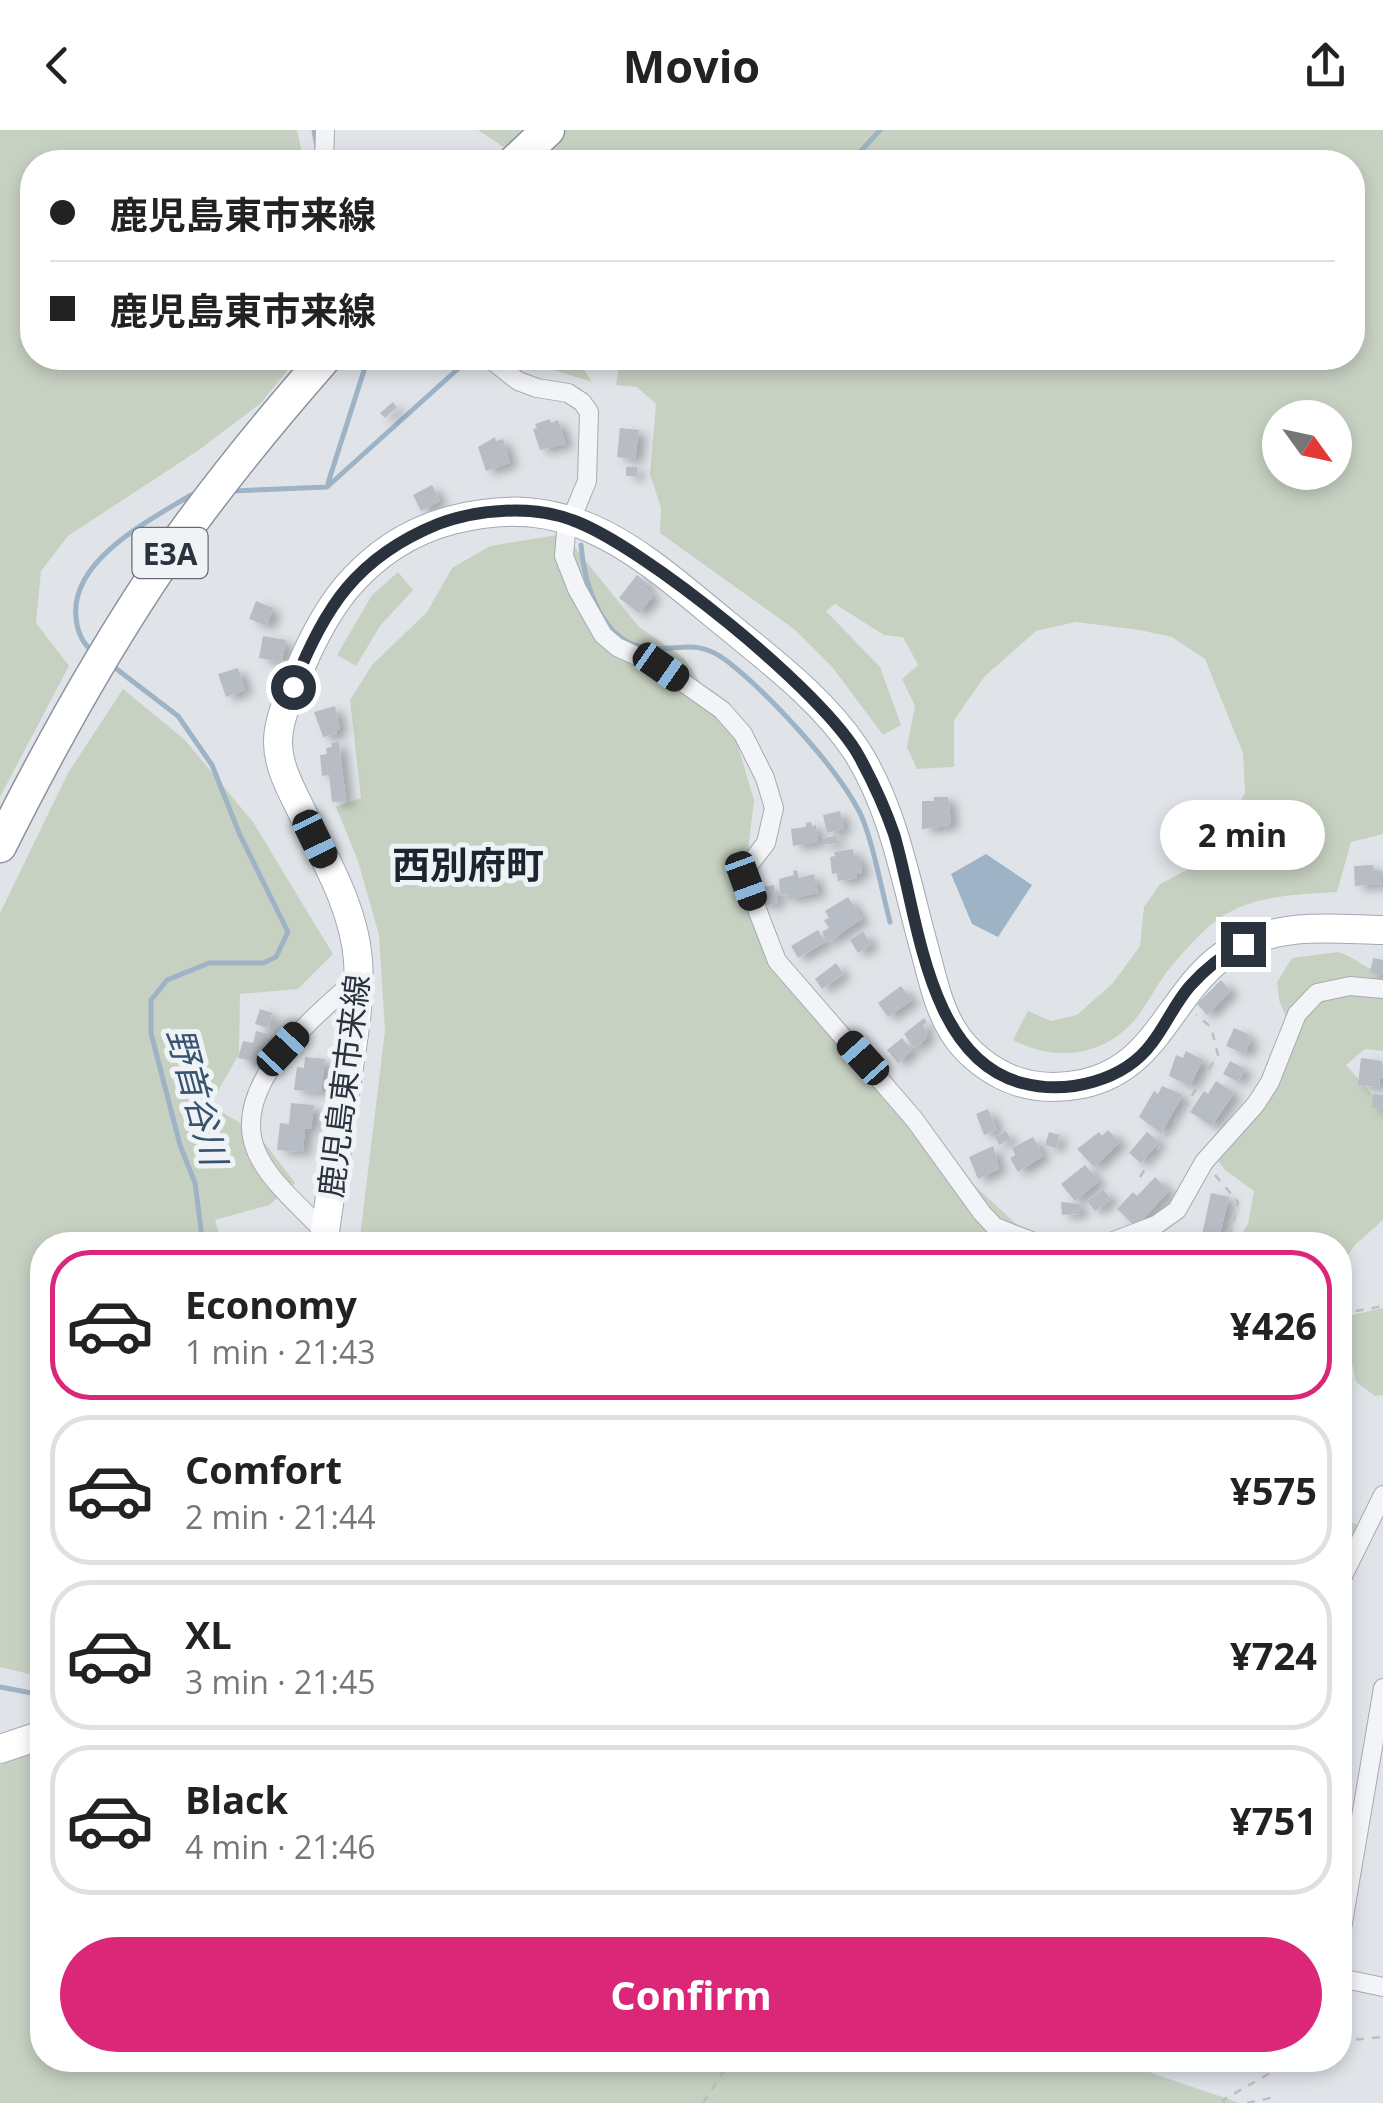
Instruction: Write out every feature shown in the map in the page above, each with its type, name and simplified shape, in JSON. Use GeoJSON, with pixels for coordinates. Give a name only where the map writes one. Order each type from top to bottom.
{"type":"FeatureCollection","features":[{"type":"Feature","properties":{"kind":"highway"},"geometry":{"type":"LineString","coordinates":[[527,150],[548,130]]}},
{"type":"Feature","properties":{"kind":"highway","name":"E3A"},"geometry":{"type":"LineString","coordinates":[[0,846],[90,677],[164,561],[261,432],[314,370]]}},
{"type":"Feature","properties":{"kind":"main road","name":"鹿児島東市来線"},"geometry":{"type":"LineString","coordinates":[[329,1232],[357,1023],[358,951],[341,893],[280,760],[279,728],[302,664],[342,593],[382,552],[417,533],[478,514],[520,511],[573,520],[606,534],[670,578],[768,659],[836,724],[858,753],[893,831],[942,1010],[967,1049],[1001,1075],[1022,1083],[1069,1087],[1096,1081],[1134,1061],[1150,1046],[1198,978],[1224,954],[1278,931],[1316,927],[1383,930]]}},
{"type":"Feature","properties":{"kind":"main road"},"geometry":{"type":"LineString","coordinates":[[0,1749],[30,1739]]}},
{"type":"Feature","properties":{"kind":"street"},"geometry":{"type":"LineString","coordinates":[[505,370],[518,381],[568,393],[589,412],[587,482],[566,532],[564,556],[603,635],[661,667],[736,722],[766,778],[774,808],[772,828],[766,843],[745,870],[777,962],[914,1119],[982,1213],[996,1227],[1009,1232]]}},
{"type":"Feature","properties":{"kind":"street"},"geometry":{"type":"LineString","coordinates":[[320,1232],[256,1151],[252,1131],[254,1107],[283,1049],[359,978]]}},
{"type":"Feature","properties":{"kind":"street"},"geometry":{"type":"LineString","coordinates":[[1138,1232],[1177,1210],[1204,1162],[1256,1104],[1270,1082],[1297,1014],[1317,993],[1350,986],[1383,989]]}},
{"type":"Feature","properties":{"kind":"street"},"geometry":{"type":"LineString","coordinates":[[1352,1558],[1383,1495]]}},
{"type":"Feature","properties":{"kind":"street"},"geometry":{"type":"LineString","coordinates":[[1352,1870],[1383,1688]]}},
{"type":"Feature","properties":{"kind":"street"},"geometry":{"type":"LineString","coordinates":[[1352,1981],[1383,1987]]}},
{"type":"Feature","properties":{"kind":"path"},"geometry":{"type":"LineString","coordinates":[[1140,1177],[1218,1055],[1211,1027],[1179,1002]]}},
{"type":"Feature","properties":{"kind":"path"},"geometry":{"type":"LineString","coordinates":[[1204,1162],[1238,1202],[1231,1232]]}},
{"type":"Feature","properties":{"kind":"path"},"geometry":{"type":"LineString","coordinates":[[1352,1312],[1383,1306]]}},
{"type":"Feature","properties":{"kind":"path"},"geometry":{"type":"LineString","coordinates":[[1352,2040],[1383,2037]]}},
{"type":"Feature","properties":{"kind":"path"},"geometry":{"type":"LineString","coordinates":[[703,2103],[723,2072]]}},
{"type":"Feature","properties":{"kind":"path"},"geometry":{"type":"LineString","coordinates":[[1224,2103],[1223,2100],[1272,2072]]}},
{"type":"Feature","properties":{"kind":"path"},"geometry":{"type":"LineString","coordinates":[[1247,2103],[1270,2098],[1277,2103]]}},
{"type":"Feature","properties":{"kind":"green space"},"geometry":{"type":"Polygon","coordinates":[[[0,130],[297,130],[301,150],[20,150],[20,370],[287,370],[261,403],[199,450],[68,536],[41,571],[36,623],[69,666],[0,797],[0,130]]]}},
{"type":"Feature","properties":{"kind":"green space"},"geometry":{"type":"Polygon","coordinates":[[[478,130],[1383,130],[1383,834],[1351,842],[1337,892],[1269,899],[1221,917],[1176,961],[1132,1023],[1105,1043],[1060,1053],[1013,1040],[1028,1011],[1051,1021],[1077,1015],[1113,983],[1140,946],[1144,907],[1160,884],[1187,870],[1218,838],[1245,793],[1243,753],[1205,659],[1172,637],[1139,630],[1076,622],[1036,631],[985,676],[954,720],[954,767],[917,769],[907,747],[915,706],[902,679],[918,665],[903,637],[884,635],[835,604],[826,611],[880,667],[901,725],[883,735],[833,668],[794,629],[660,533],[661,508],[650,474],[656,404],[637,387],[616,385],[619,370],[1365,370],[1365,150],[508,150],[478,130]]]}},
{"type":"Feature","properties":{"kind":"green space"},"geometry":{"type":"Polygon","coordinates":[[[553,370],[584,370],[592,382],[553,370]]]}},
{"type":"Feature","properties":{"kind":"green space"},"geometry":{"type":"Polygon","coordinates":[[[564,534],[639,627],[684,658],[734,733],[754,800],[748,850],[761,931],[797,978],[866,1044],[975,1186],[1025,1232],[361,1232],[385,1031],[379,935],[358,861],[336,807],[361,798],[350,700],[372,665],[427,612],[452,568],[490,546],[564,534]]]}},
{"type":"Feature","properties":{"kind":"green space"},"geometry":{"type":"Polygon","coordinates":[[[398,572],[413,590],[380,626],[356,666],[337,655],[372,595],[398,572]]]}},
{"type":"Feature","properties":{"kind":"green space"},"geometry":{"type":"Polygon","coordinates":[[[123,689],[185,740],[253,822],[333,954],[298,989],[240,994],[239,1054],[210,1105],[257,1133],[295,1183],[269,1205],[215,1220],[218,1232],[30,1232],[30,1674],[0,1667],[0,913],[68,773],[123,689]]]}},
{"type":"Feature","properties":{"kind":"green space"},"geometry":{"type":"Polygon","coordinates":[[[1338,952],[1383,972],[1383,1051],[1365,1049],[1346,1065],[1383,1107],[1383,1220],[1352,1249],[1352,1232],[1243,1232],[1248,1224],[1254,1191],[1225,1170],[1217,1159],[1292,1032],[1279,1000],[1277,982],[1292,958],[1338,952]]]}},
{"type":"Feature","properties":{"kind":"green space"},"geometry":{"type":"Polygon","coordinates":[[[1383,1308],[1383,1395],[1375,1396],[1356,1382],[1352,1315],[1383,1308]]]}},
{"type":"Feature","properties":{"kind":"green space"},"geometry":{"type":"Polygon","coordinates":[[[1352,1522],[1374,1535],[1352,1574],[1352,1522]]]}},
{"type":"Feature","properties":{"kind":"green space"},"geometry":{"type":"Polygon","coordinates":[[[30,1754],[30,2072],[1150,2072],[1240,2103],[0,2103],[0,1765],[30,1754]]]}},
{"type":"Feature","properties":{"kind":"water"},"geometry":{"type":"Polygon","coordinates":[[[986,854],[1032,885],[998,937],[972,924],[951,874],[986,854]]]}},
{"type":"Feature","properties":{"kind":"building"},"geometry":{"type":"Polygon","coordinates":[[[393,402],[397,407],[385,418],[380,413],[393,402]]]}},
{"type":"Feature","properties":{"kind":"building"},"geometry":{"type":"Polygon","coordinates":[[[550,419],[551,423],[558,420],[566,444],[540,450],[533,429],[537,428],[535,424],[550,419]]]}},
{"type":"Feature","properties":{"kind":"building"},"geometry":{"type":"Polygon","coordinates":[[[620,428],[639,430],[635,459],[617,457],[620,428]]]}},
{"type":"Feature","properties":{"kind":"building"},"geometry":{"type":"Polygon","coordinates":[[[495,437],[496,441],[503,439],[510,463],[486,471],[478,447],[495,437]]]}},
{"type":"Feature","properties":{"kind":"building"},"geometry":{"type":"Polygon","coordinates":[[[626,467],[637,467],[637,476],[626,476],[626,467]]]}},
{"type":"Feature","properties":{"kind":"building"},"geometry":{"type":"Polygon","coordinates":[[[432,485],[440,501],[421,511],[413,495],[432,485]]]}},
{"type":"Feature","properties":{"kind":"building"},"geometry":{"type":"Polygon","coordinates":[[[637,575],[654,595],[639,613],[619,598],[637,575]]]}},
{"type":"Feature","properties":{"kind":"building"},"geometry":{"type":"Polygon","coordinates":[[[256,601],[273,608],[267,626],[249,619],[256,601]]]}},
{"type":"Feature","properties":{"kind":"building"},"geometry":{"type":"Polygon","coordinates":[[[263,636],[286,640],[282,662],[259,658],[263,636]]]}},
{"type":"Feature","properties":{"kind":"building"},"geometry":{"type":"Polygon","coordinates":[[[238,668],[245,690],[226,697],[218,674],[238,668]]]}},
{"type":"Feature","properties":{"kind":"building"},"geometry":{"type":"Polygon","coordinates":[[[335,706],[340,729],[337,734],[323,737],[314,712],[335,706]]]}},
{"type":"Feature","properties":{"kind":"building"},"geometry":{"type":"Polygon","coordinates":[[[339,742],[346,801],[332,802],[329,775],[322,776],[320,755],[327,754],[331,743],[339,742]]]}},
{"type":"Feature","properties":{"kind":"building"},"geometry":{"type":"Polygon","coordinates":[[[934,797],[948,797],[951,822],[948,826],[922,829],[922,801],[934,801],[934,797]]]}},
{"type":"Feature","properties":{"kind":"building"},"geometry":{"type":"Polygon","coordinates":[[[840,811],[844,829],[827,833],[823,815],[840,811]]]}},
{"type":"Feature","properties":{"kind":"building"},"geometry":{"type":"Polygon","coordinates":[[[811,822],[816,825],[818,842],[793,846],[791,829],[806,827],[811,822]]]}},
{"type":"Feature","properties":{"kind":"building"},"geometry":{"type":"Polygon","coordinates":[[[837,836],[838,843],[822,845],[822,838],[837,836]]]}},
{"type":"Feature","properties":{"kind":"building"},"geometry":{"type":"Polygon","coordinates":[[[853,849],[855,859],[860,858],[862,873],[857,878],[838,881],[837,873],[832,874],[830,857],[835,856],[834,852],[853,849]]]}},
{"type":"Feature","properties":{"kind":"building"},"geometry":{"type":"Polygon","coordinates":[[[1373,865],[1374,871],[1382,871],[1382,884],[1355,886],[1354,866],[1373,865]]]}},
{"type":"Feature","properties":{"kind":"building"},"geometry":{"type":"Polygon","coordinates":[[[797,870],[799,878],[814,874],[818,893],[789,899],[787,894],[780,896],[779,879],[794,875],[797,870]]]}},
{"type":"Feature","properties":{"kind":"building"},"geometry":{"type":"Polygon","coordinates":[[[774,885],[778,903],[763,906],[759,888],[774,885]]]}},
{"type":"Feature","properties":{"kind":"building"},"geometry":{"type":"Polygon","coordinates":[[[848,897],[862,919],[828,942],[822,932],[829,928],[824,920],[829,918],[825,911],[848,897]]]}},
{"type":"Feature","properties":{"kind":"building"},"geometry":{"type":"Polygon","coordinates":[[[818,930],[825,942],[798,958],[791,946],[818,930]]]}},
{"type":"Feature","properties":{"kind":"building"},"geometry":{"type":"Polygon","coordinates":[[[863,931],[871,945],[858,953],[850,940],[863,931]]]}},
{"type":"Feature","properties":{"kind":"building"},"geometry":{"type":"Polygon","coordinates":[[[1373,958],[1383,960],[1383,975],[1370,973],[1373,958]]]}},
{"type":"Feature","properties":{"kind":"building"},"geometry":{"type":"Polygon","coordinates":[[[836,963],[843,974],[822,989],[815,979],[836,963]]]}},
{"type":"Feature","properties":{"kind":"building"},"geometry":{"type":"Polygon","coordinates":[[[1221,980],[1231,991],[1207,1015],[1197,1004],[1221,980]]]}},
{"type":"Feature","properties":{"kind":"building"},"geometry":{"type":"Polygon","coordinates":[[[901,986],[912,1000],[888,1017],[878,1003],[901,986]]]}},
{"type":"Feature","properties":{"kind":"building"},"geometry":{"type":"Polygon","coordinates":[[[260,1009],[272,1013],[268,1028],[255,1024],[260,1009]]]}},
{"type":"Feature","properties":{"kind":"building"},"geometry":{"type":"Polygon","coordinates":[[[924,1018],[927,1038],[914,1048],[904,1034],[924,1018]]]}},
{"type":"Feature","properties":{"kind":"building"},"geometry":{"type":"Polygon","coordinates":[[[1234,1028],[1248,1034],[1246,1038],[1251,1040],[1245,1054],[1226,1046],[1234,1028]]]}},
{"type":"Feature","properties":{"kind":"building"},"geometry":{"type":"Polygon","coordinates":[[[256,1031],[268,1034],[260,1063],[238,1058],[243,1041],[253,1043],[256,1031]]]}},
{"type":"Feature","properties":{"kind":"building"},"geometry":{"type":"Polygon","coordinates":[[[902,1038],[912,1050],[898,1063],[887,1050],[902,1038]]]}},
{"type":"Feature","properties":{"kind":"building"},"geometry":{"type":"Polygon","coordinates":[[[1186,1051],[1203,1060],[1190,1086],[1169,1076],[1176,1055],[1183,1058],[1186,1051]]]}},
{"type":"Feature","properties":{"kind":"building"},"geometry":{"type":"Polygon","coordinates":[[[305,1057],[325,1059],[321,1092],[294,1090],[297,1067],[304,1068],[305,1057]]]}},
{"type":"Feature","properties":{"kind":"building"},"geometry":{"type":"Polygon","coordinates":[[[1361,1058],[1382,1061],[1383,1079],[1379,1087],[1358,1085],[1361,1058]]]}},
{"type":"Feature","properties":{"kind":"building"},"geometry":{"type":"Polygon","coordinates":[[[1230,1061],[1245,1069],[1238,1082],[1223,1074],[1230,1061]]]}},
{"type":"Feature","properties":{"kind":"building"},"geometry":{"type":"Polygon","coordinates":[[[1216,1081],[1234,1093],[1212,1126],[1190,1112],[1216,1081]]]}},
{"type":"Feature","properties":{"kind":"building"},"geometry":{"type":"Polygon","coordinates":[[[1162,1086],[1183,1095],[1161,1133],[1139,1117],[1154,1091],[1158,1094],[1162,1086]]]}},
{"type":"Feature","properties":{"kind":"building"},"geometry":{"type":"Polygon","coordinates":[[[1373,1094],[1383,1095],[1383,1109],[1372,1108],[1373,1094]]]}},
{"type":"Feature","properties":{"kind":"building"},"geometry":{"type":"Polygon","coordinates":[[[291,1103],[314,1105],[311,1129],[305,1128],[303,1152],[277,1150],[280,1123],[289,1124],[291,1103]]]}},
{"type":"Feature","properties":{"kind":"building"},"geometry":{"type":"Polygon","coordinates":[[[988,1109],[997,1130],[984,1135],[976,1114],[988,1109]]]}},
{"type":"Feature","properties":{"kind":"building"},"geometry":{"type":"Polygon","coordinates":[[[1108,1130],[1120,1142],[1094,1167],[1077,1149],[1108,1130]]]}},
{"type":"Feature","properties":{"kind":"building"},"geometry":{"type":"Polygon","coordinates":[[[1006,1131],[1011,1139],[999,1145],[995,1137],[1006,1131]]]}},
{"type":"Feature","properties":{"kind":"building"},"geometry":{"type":"Polygon","coordinates":[[[1049,1132],[1060,1135],[1056,1148],[1045,1145],[1049,1132]]]}},
{"type":"Feature","properties":{"kind":"building"},"geometry":{"type":"Polygon","coordinates":[[[1147,1132],[1159,1142],[1141,1163],[1129,1153],[1147,1132]]]}},
{"type":"Feature","properties":{"kind":"building"},"geometry":{"type":"Polygon","coordinates":[[[1033,1137],[1043,1156],[1018,1172],[1010,1158],[1015,1155],[1012,1148],[1033,1137]]]}},
{"type":"Feature","properties":{"kind":"building"},"geometry":{"type":"Polygon","coordinates":[[[993,1146],[999,1169],[978,1179],[969,1157],[993,1146]]]}},
{"type":"Feature","properties":{"kind":"building"},"geometry":{"type":"Polygon","coordinates":[[[1085,1165],[1099,1181],[1075,1201],[1061,1184],[1085,1165]]]}},
{"type":"Feature","properties":{"kind":"building"},"geometry":{"type":"Polygon","coordinates":[[[1155,1177],[1169,1191],[1136,1227],[1117,1209],[1155,1177]]]}},
{"type":"Feature","properties":{"kind":"building"},"geometry":{"type":"Polygon","coordinates":[[[1103,1189],[1111,1199],[1095,1211],[1087,1201],[1103,1189]]]}},
{"type":"Feature","properties":{"kind":"building"},"geometry":{"type":"Polygon","coordinates":[[[1211,1193],[1229,1197],[1220,1232],[1203,1232],[1211,1193]]]}},
{"type":"Feature","properties":{"kind":"building"},"geometry":{"type":"Polygon","coordinates":[[[1061,1202],[1080,1204],[1080,1214],[1062,1215],[1061,1202]]]}},
{"type":"Feature","properties":{"kind":"waterway"},"geometry":{"type":"LineString","coordinates":[[314,130],[317,147]]}},
{"type":"Feature","properties":{"kind":"waterway","name":"野首谷川"},"geometry":{"type":"LineString","coordinates":[[862,150],[880,130]]}},
{"type":"Feature","properties":{"kind":"waterway"},"geometry":{"type":"LineString","coordinates":[[328,483],[364,370]]}},
{"type":"Feature","properties":{"kind":"waterway","name":"野首谷川"},"geometry":{"type":"LineString","coordinates":[[233,491],[327,487],[457,370]]}},
{"type":"Feature","properties":{"kind":"waterway","name":"野首谷川"},"geometry":{"type":"LineString","coordinates":[[93,652],[81,636],[76,617],[78,596],[86,577],[116,544],[197,494]]}},
{"type":"Feature","properties":{"kind":"waterway"},"geometry":{"type":"LineString","coordinates":[[581,545],[591,593],[606,623],[617,635],[646,648],[696,647],[716,654],[762,691],[817,752],[864,822],[890,922]]}},
{"type":"Feature","properties":{"kind":"waterway","name":"野首谷川"},"geometry":{"type":"LineString","coordinates":[[110,664],[178,716],[212,765],[240,835],[288,932],[276,957],[263,963],[209,963],[167,980],[151,1000],[151,1033],[180,1145],[195,1183],[201,1232]]}},
{"type":"Feature","properties":{"kind":"waterway","name":"野首谷川"},"geometry":{"type":"LineString","coordinates":[[0,1687],[30,1693]]}},
{"type":"Feature","properties":{"kind":"district","name":"西別府町"},"geometry":{"type":"Point","coordinates":[468,864]}},
{"type":"Feature","properties":{"kind":"route"},"geometry":{"type":"LineString","coordinates":[[293,687],[319,628],[342,593],[382,552],[417,533],[478,514],[553,514],[606,534],[644,558],[768,659],[836,724],[858,753],[893,831],[942,1010],[967,1049],[1001,1075],[1022,1083],[1069,1087],[1116,1072],[1150,1046],[1189,987],[1206,969],[1243,944]]}}]}
